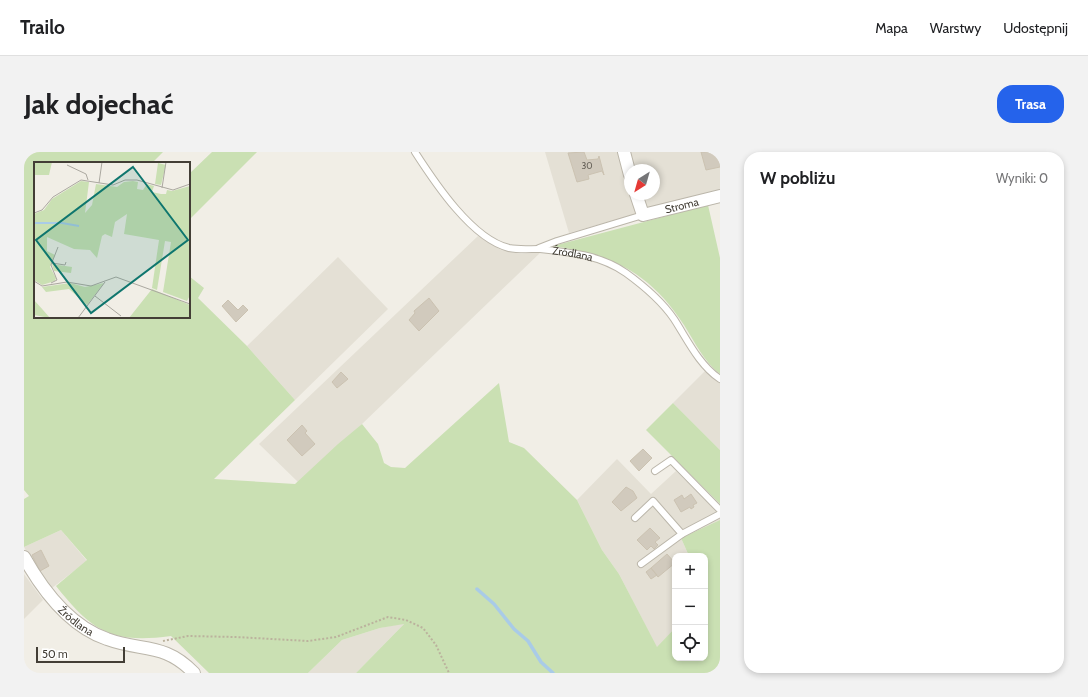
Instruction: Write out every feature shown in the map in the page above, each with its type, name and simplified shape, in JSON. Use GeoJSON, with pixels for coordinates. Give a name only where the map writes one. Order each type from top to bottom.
{"type":"FeatureCollection","features":[{"type":"Feature","properties":{"kind":"street"},"geometry":{"type":"LineString","coordinates":[[624,152],[627,164]]}},
{"type":"Feature","properties":{"kind":"street","name":"Stroma"},"geometry":{"type":"LineString","coordinates":[[643,215],[720,196]]}},
{"type":"Feature","properties":{"kind":"street"},"geometry":{"type":"LineString","coordinates":[[638,200],[643,215]]}},
{"type":"Feature","properties":{"kind":"street","name":"Źródlana"},"geometry":{"type":"LineString","coordinates":[[24,557],[36,578],[51,599],[69,616],[89,630],[119,643],[155,649],[177,658],[194,673]]}},
{"type":"Feature","properties":{"kind":"lane","name":"Źródlana"},"geometry":{"type":"LineString","coordinates":[[415,152],[446,197],[486,238],[510,248],[537,249],[589,256],[612,264],[626,273],[651,293],[663,305],[706,366],[720,379]]}},
{"type":"Feature","properties":{"kind":"lane"},"geometry":{"type":"LineString","coordinates":[[537,249],[557,241],[643,215]]}},
{"type":"Feature","properties":{"kind":"lane"},"geometry":{"type":"LineString","coordinates":[[655,471],[672,460],[720,510]]}},
{"type":"Feature","properties":{"kind":"lane"},"geometry":{"type":"LineString","coordinates":[[635,518],[653,501],[682,534]]}},
{"type":"Feature","properties":{"kind":"lane"},"geometry":{"type":"LineString","coordinates":[[641,564],[682,534],[720,514]]}},
{"type":"Feature","properties":{"kind":"path"},"geometry":{"type":"LineString","coordinates":[[155,649],[164,639],[188,636],[308,641],[336,637],[388,618],[406,620],[422,628],[436,645],[449,673]]}},
{"type":"Feature","properties":{"kind":"shaded area"},"geometry":{"type":"Polygon","coordinates":[[[545,152],[720,152],[720,190],[569,233],[545,152]]]}},
{"type":"Feature","properties":{"kind":"shaded area"},"geometry":{"type":"Polygon","coordinates":[[[478,236],[501,250],[521,254],[541,252],[362,424],[298,482],[259,444],[478,236]]]}},
{"type":"Feature","properties":{"kind":"shaded area"},"geometry":{"type":"Polygon","coordinates":[[[338,257],[388,309],[295,400],[247,346],[338,257]]]}},
{"type":"Feature","properties":{"kind":"shaded area"},"geometry":{"type":"Polygon","coordinates":[[[705,371],[720,382],[720,450],[673,403],[705,371]]]}},
{"type":"Feature","properties":{"kind":"shaded area"},"geometry":{"type":"Polygon","coordinates":[[[617,459],[651,494],[676,471],[720,515],[720,520],[681,538],[688,553],[672,553],[672,631],[657,648],[619,574],[602,550],[577,500],[617,459]]]}},
{"type":"Feature","properties":{"kind":"shaded area"},"geometry":{"type":"Polygon","coordinates":[[[61,530],[87,561],[52,588],[39,574],[24,547],[61,530]]]}},
{"type":"Feature","properties":{"kind":"shaded area"},"geometry":{"type":"Polygon","coordinates":[[[24,574],[43,600],[24,619],[24,574]]]}},
{"type":"Feature","properties":{"kind":"shaded area"},"geometry":{"type":"Polygon","coordinates":[[[405,623],[356,673],[308,673],[342,640],[380,628],[405,623]]]}},
{"type":"Feature","properties":{"kind":"green space"},"geometry":{"type":"Polygon","coordinates":[[[24,152],[163,152],[153,162],[34,162],[34,318],[190,318],[190,277],[204,288],[198,298],[247,346],[295,400],[214,479],[295,484],[362,424],[378,444],[384,463],[391,467],[405,468],[499,383],[509,442],[524,448],[577,500],[602,550],[619,574],[657,647],[672,631],[672,661],[708,661],[708,553],[688,553],[681,538],[720,520],[720,673],[356,673],[404,624],[380,628],[342,640],[308,673],[209,673],[171,636],[133,638],[118,636],[104,631],[92,624],[81,614],[56,586],[87,560],[61,530],[24,547],[24,499],[29,496],[24,490],[24,152]]]}},
{"type":"Feature","properties":{"kind":"green space"},"geometry":{"type":"Polygon","coordinates":[[[212,152],[257,152],[190,219],[190,173],[212,152]]]}},
{"type":"Feature","properties":{"kind":"green space"},"geometry":{"type":"Polygon","coordinates":[[[708,205],[720,258],[720,374],[709,364],[671,307],[658,292],[643,280],[628,269],[612,261],[594,255],[553,246],[708,205]]]}},
{"type":"Feature","properties":{"kind":"green space"},"geometry":{"type":"Polygon","coordinates":[[[673,403],[720,450],[720,504],[646,430],[673,403]]]}},
{"type":"Feature","properties":{"kind":"building"},"geometry":{"type":"Polygon","coordinates":[[[584,152],[587,160],[598,159],[599,156],[604,175],[602,171],[588,175],[589,179],[577,182],[568,153],[584,152]]]}},
{"type":"Feature","properties":{"kind":"building"},"geometry":{"type":"Polygon","coordinates":[[[701,152],[718,152],[720,167],[706,170],[701,152]]]}},
{"type":"Feature","properties":{"kind":"building"},"geometry":{"type":"Polygon","coordinates":[[[429,298],[439,311],[419,331],[409,320],[415,313],[414,311],[429,298]]]}},
{"type":"Feature","properties":{"kind":"building"},"geometry":{"type":"Polygon","coordinates":[[[228,300],[238,310],[243,305],[248,310],[236,322],[222,306],[228,300]]]}},
{"type":"Feature","properties":{"kind":"building"},"geometry":{"type":"Polygon","coordinates":[[[341,372],[348,379],[337,388],[332,382],[341,372]]]}},
{"type":"Feature","properties":{"kind":"building"},"geometry":{"type":"Polygon","coordinates":[[[302,425],[307,431],[305,433],[315,444],[302,456],[287,440],[302,425]]]}},
{"type":"Feature","properties":{"kind":"building"},"geometry":{"type":"Polygon","coordinates":[[[643,449],[652,458],[639,471],[630,461],[643,449]]]}},
{"type":"Feature","properties":{"kind":"building"},"geometry":{"type":"Polygon","coordinates":[[[626,487],[633,491],[637,498],[621,511],[612,502],[626,487]]]}},
{"type":"Feature","properties":{"kind":"building"},"geometry":{"type":"Polygon","coordinates":[[[691,494],[697,503],[693,505],[694,507],[691,509],[690,507],[681,512],[674,500],[682,495],[684,499],[691,494]]]}},
{"type":"Feature","properties":{"kind":"building"},"geometry":{"type":"Polygon","coordinates":[[[650,528],[660,538],[655,542],[658,545],[654,549],[651,546],[647,550],[637,540],[650,528]]]}},
{"type":"Feature","properties":{"kind":"building"},"geometry":{"type":"Polygon","coordinates":[[[41,550],[49,566],[40,571],[32,555],[41,550]]]}},
{"type":"Feature","properties":{"kind":"building"},"geometry":{"type":"Polygon","coordinates":[[[667,554],[672,560],[672,565],[658,577],[651,568],[667,554]]]}},
{"type":"Feature","properties":{"kind":"building"},"geometry":{"type":"Polygon","coordinates":[[[651,568],[657,575],[651,579],[646,572],[651,568]]]}},
{"type":"Feature","properties":{"kind":"waterway"},"geometry":{"type":"LineString","coordinates":[[477,589],[494,604],[514,629],[528,641],[541,662],[553,673]]}}]}
